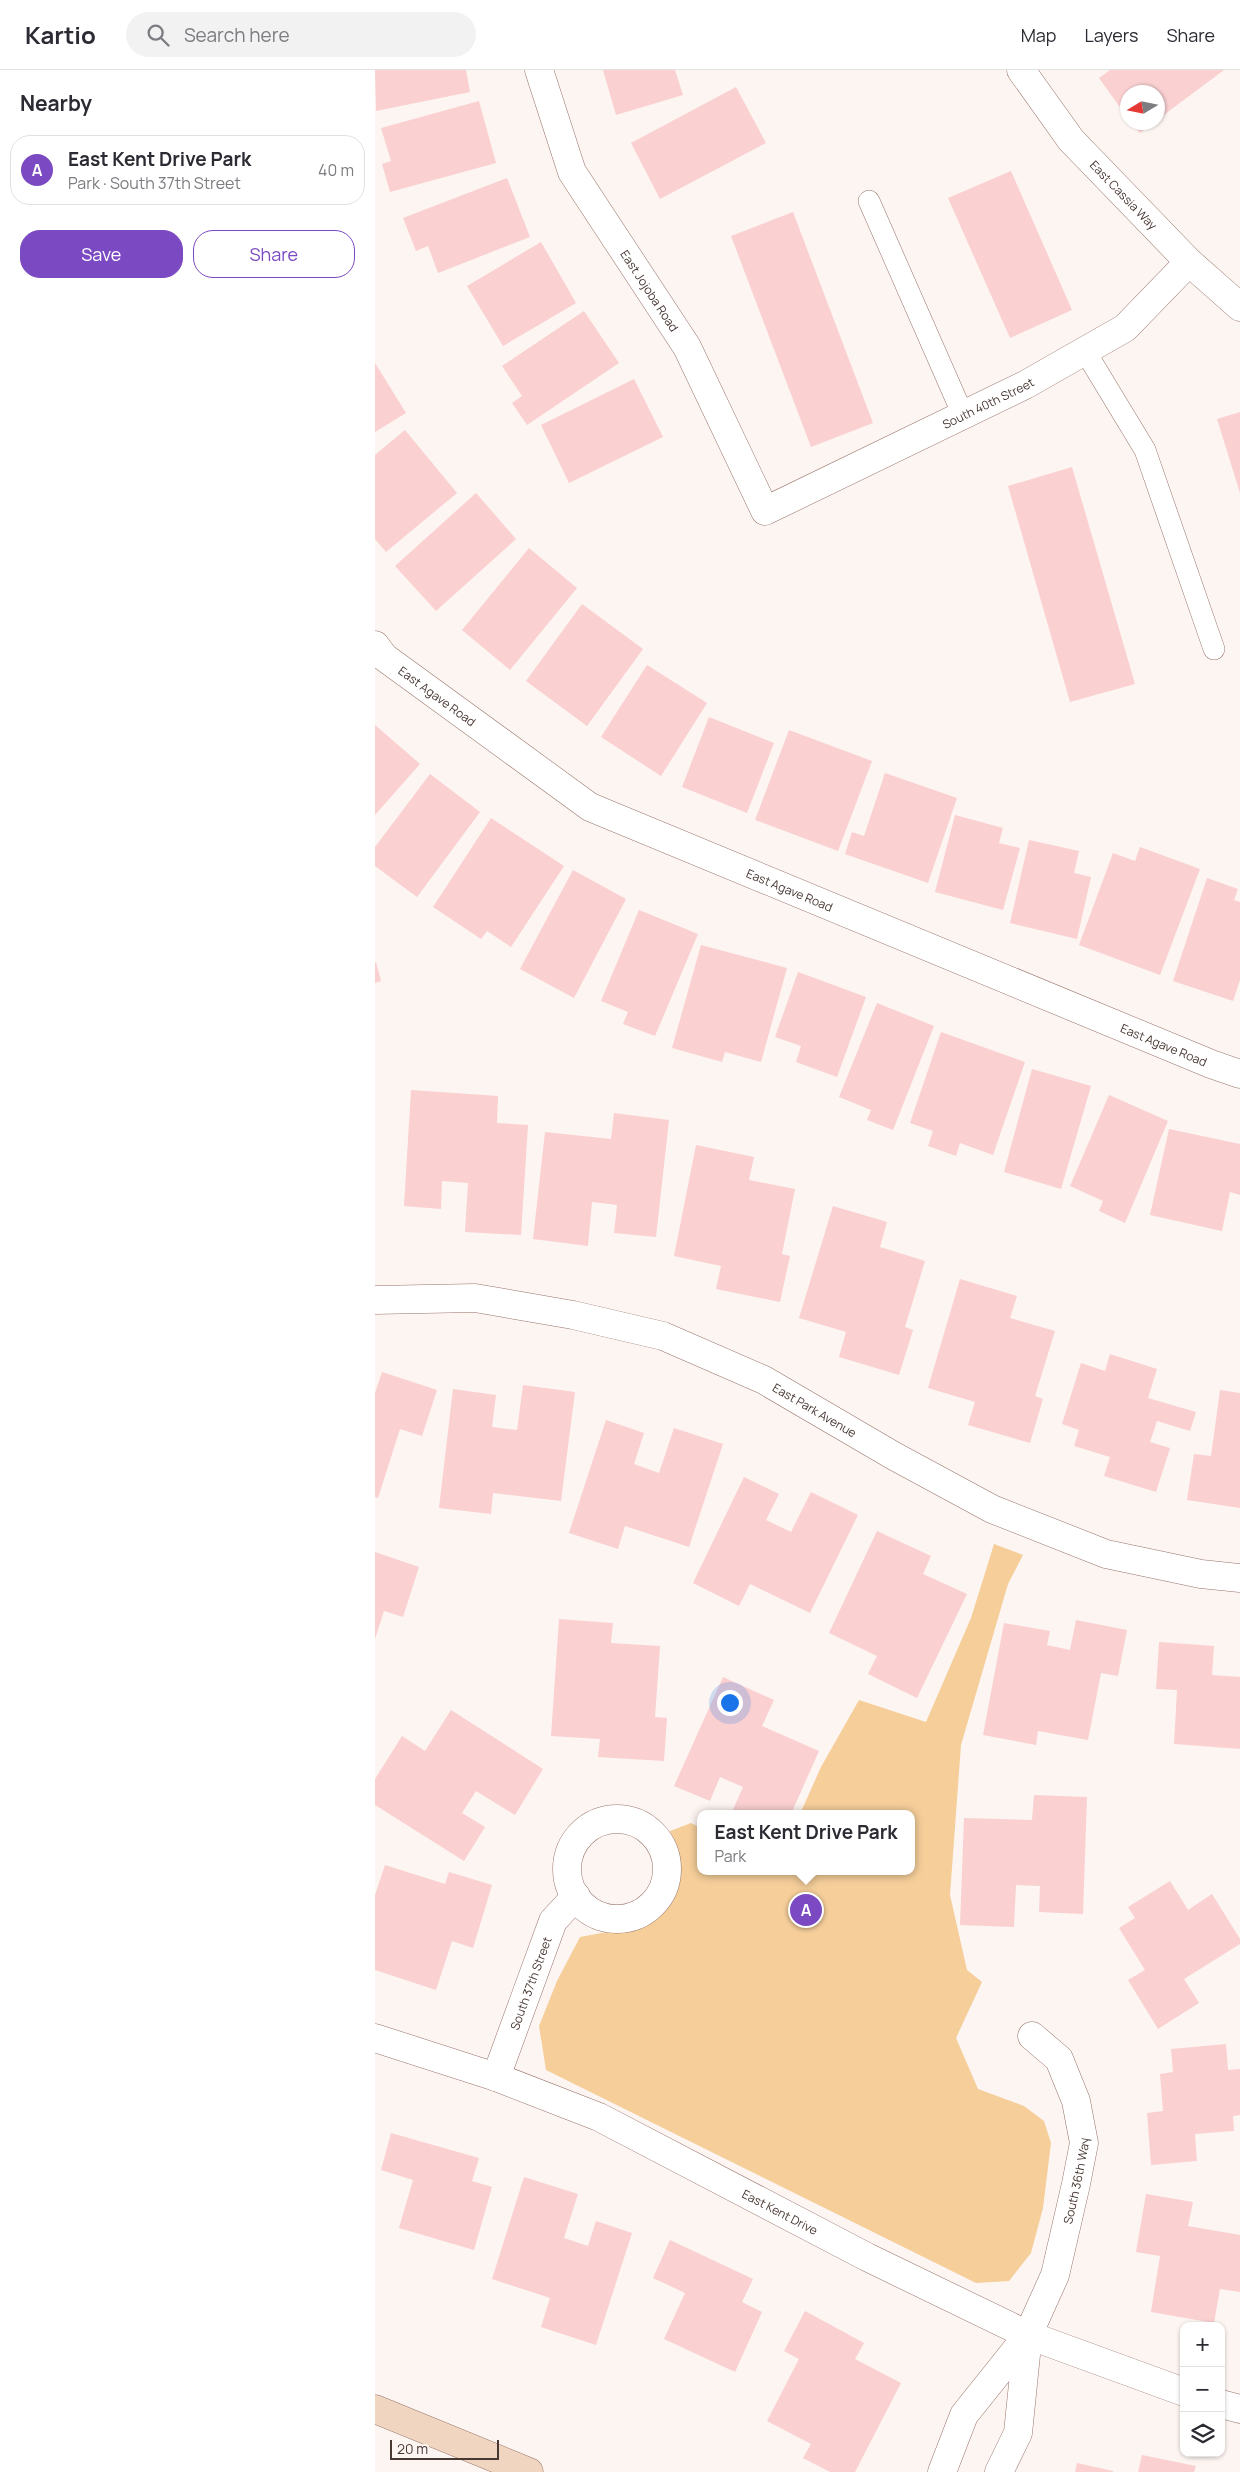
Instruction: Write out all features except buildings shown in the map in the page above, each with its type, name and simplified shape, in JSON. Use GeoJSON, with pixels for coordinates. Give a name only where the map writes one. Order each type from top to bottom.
{"type":"FeatureCollection","features":[{"type":"Feature","properties":{"kind":"street","name":"East Jojoba Road"},"geometry":{"type":"LineString","coordinates":[[539,70],[572,172],[687,347],[765,511]]}},
{"type":"Feature","properties":{"kind":"street","name":"East Cassia Way"},"geometry":{"type":"LineString","coordinates":[[1021,70],[1071,140],[1189,262],[1240,307]]}},
{"type":"Feature","properties":{"kind":"street","name":"South 40th Street"},"geometry":{"type":"LineString","coordinates":[[765,511],[1025,385],[1125,328],[1189,262]]}},
{"type":"Feature","properties":{"kind":"street","name":"East Agave Road"},"geometry":{"type":"LineString","coordinates":[[375,645],[384,657],[590,806],[1211,1064],[1240,1074]]}},
{"type":"Feature","properties":{"kind":"street","name":"East Park Avenue"},"geometry":{"type":"LineString","coordinates":[[375,1300],[475,1298],[573,1315],[663,1336],[764,1380],[894,1456],[992,1509],[1105,1554],[1201,1574],[1240,1578]]}},
{"type":"Feature","properties":{"kind":"street","name":"South 37th Street"},"geometry":{"type":"LineString","coordinates":[[496,2077],[553,1921],[575,1896]]}},
{"type":"Feature","properties":{"kind":"street","name":"South 36th Way"},"geometry":{"type":"LineString","coordinates":[[942,2472],[964,2414],[1028,2334],[1055,2275],[1084,2143],[1076,2101],[1059,2059],[1032,2036]]}},
{"type":"Feature","properties":{"kind":"street","name":"East Kent Drive"},"geometry":{"type":"LineString","coordinates":[[375,2038],[496,2077],[599,2117],[867,2257],[1028,2334],[1180,2391]]}},
{"type":"Feature","properties":{"kind":"street","name":"South 36th Way"},"geometry":{"type":"LineString","coordinates":[[999,2472],[1018,2433],[1028,2334]]}},
{"type":"Feature","properties":{"kind":"street"},"geometry":{"type":"LineString","coordinates":[[1225,2405],[1240,2410]]}},
{"type":"Feature","properties":{"kind":"street"},"geometry":{"type":"LineString","coordinates":[[375,2410],[529,2472]]}},
{"type":"Feature","properties":{"kind":"lane"},"geometry":{"type":"LineString","coordinates":[[869,201],[963,415]]}},
{"type":"Feature","properties":{"kind":"lane"},"geometry":{"type":"LineString","coordinates":[[1085,351],[1145,450],[1214,649]]}},
{"type":"Feature","properties":{"kind":"shaded area"},"geometry":{"type":"Polygon","coordinates":[[[994,1544],[1023,1555],[1008,1584],[961,1745],[950,1895],[967,1970],[982,1982],[956,2038],[978,2089],[1024,2106],[1044,2121],[1051,2143],[1043,2208],[1031,2253],[1009,2281],[976,2283],[546,2070],[539,2026],[557,1981],[580,1937],[644,1925],[675,1895],[679,1861],[670,1831],[691,1823],[697,1826],[697,1875],[915,1875],[915,1810],[802,1810],[821,1767],[859,1700],[926,1722],[971,1618],[994,1544]]]}},
{"type":"Feature","properties":{"kind":"place","name":"East Kent Drive Park"},"geometry":{"type":"Point","coordinates":[806,1910]}}]}
